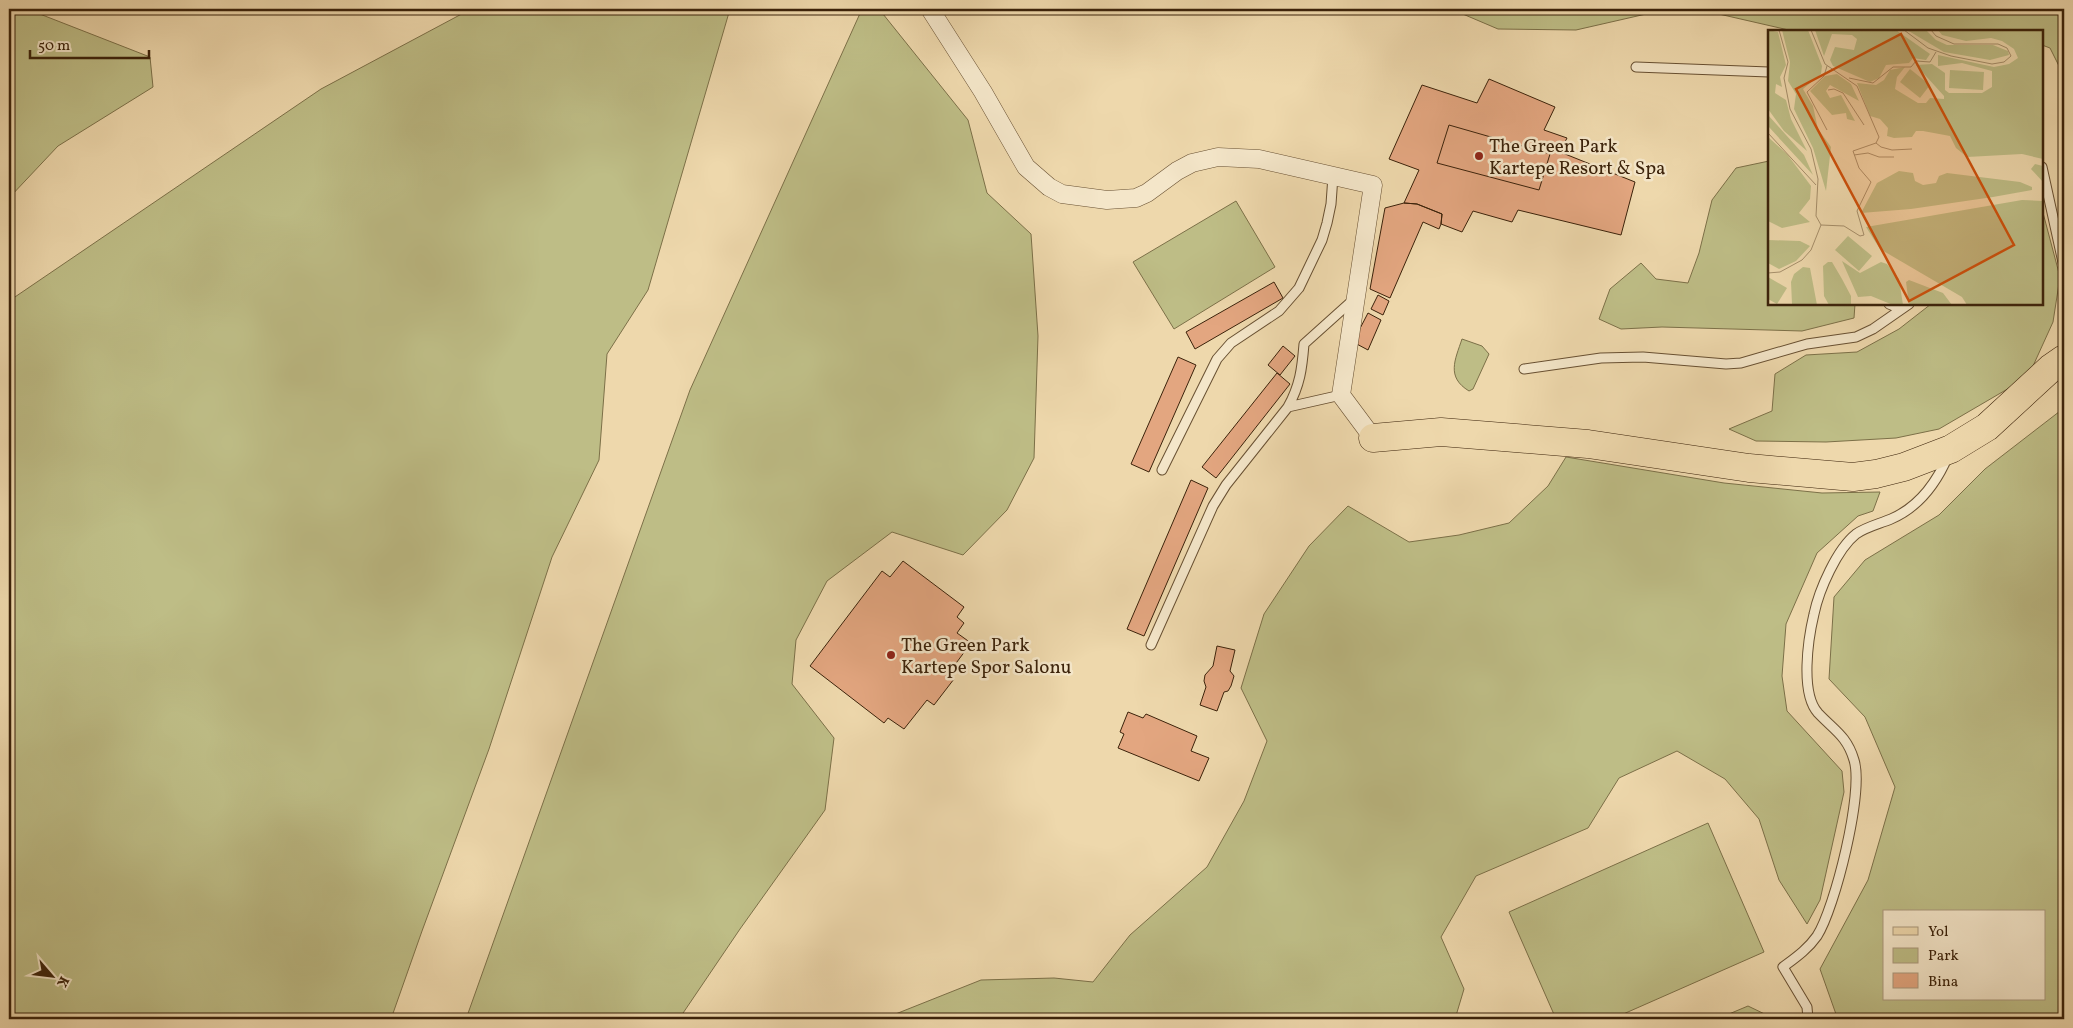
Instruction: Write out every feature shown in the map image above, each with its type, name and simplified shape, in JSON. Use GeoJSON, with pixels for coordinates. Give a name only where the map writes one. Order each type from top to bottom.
{"type":"FeatureCollection","features":[{"type":"Feature","properties":{"kind":"main road"},"geometry":{"type":"LineString","coordinates":[[1373,438],[1441,432],[1495,436],[1588,444],[1749,468],[1853,477],[1904,467],[1951,449],[1987,427],[2051,368],[2064,359]]}},
{"type":"Feature","properties":{"kind":"street"},"geometry":{"type":"LineString","coordinates":[[930,9],[983,92],[1026,167],[1049,187],[1062,194],[1107,200],[1136,198],[1147,193],[1177,171],[1192,163],[1218,157],[1260,159],[1373,185],[1341,395],[1373,438]]}},
{"type":"Feature","properties":{"kind":"lane"},"geometry":{"type":"LineString","coordinates":[[1636,67],[1768,72]]}},
{"type":"Feature","properties":{"kind":"lane"},"geometry":{"type":"LineString","coordinates":[[2043,172],[2064,267]]}},
{"type":"Feature","properties":{"kind":"lane"},"geometry":{"type":"LineString","coordinates":[[1162,470],[1217,359],[1231,343],[1279,311],[1299,288],[1322,240],[1332,204],[1333,176]]}},
{"type":"Feature","properties":{"kind":"lane"},"geometry":{"type":"LineString","coordinates":[[1151,645],[1213,506],[1226,485],[1288,407],[1296,392],[1301,378],[1304,344],[1356,298]]}},
{"type":"Feature","properties":{"kind":"lane"},"geometry":{"type":"LineString","coordinates":[[1524,369],[1601,358],[1643,358],[1726,364],[1741,363],[1807,344],[1856,337],[1873,329],[1905,306]]}},
{"type":"Feature","properties":{"kind":"lane"},"geometry":{"type":"LineString","coordinates":[[1288,407],[1341,395]]}},
{"type":"Feature","properties":{"kind":"lane"},"geometry":{"type":"LineString","coordinates":[[1808,1019],[1806,1008],[1783,967],[1806,950],[1824,924],[1850,832],[1856,781],[1855,763],[1845,739],[1818,713],[1812,705],[1807,691],[1806,671],[1814,614],[1822,589],[1838,556],[1848,542],[1869,527],[1903,513],[1921,500],[1940,474],[1951,449]]}},
{"type":"Feature","properties":{"kind":"green space"},"geometry":{"type":"Polygon","coordinates":[[[9,9],[27,9],[150,57],[153,87],[58,146],[9,198],[9,9]]]}},
{"type":"Feature","properties":{"kind":"green space"},"geometry":{"type":"Polygon","coordinates":[[[186,9],[249,9],[209,14],[186,9]]]}},
{"type":"Feature","properties":{"kind":"green space"},"geometry":{"type":"Polygon","coordinates":[[[471,9],[730,9],[648,290],[607,354],[599,460],[552,557],[489,749],[391,1019],[9,1019],[9,301],[321,89],[471,9]]]}},
{"type":"Feature","properties":{"kind":"green space"},"geometry":{"type":"Polygon","coordinates":[[[862,9],[879,9],[968,120],[987,193],[1031,234],[1038,336],[1034,458],[1007,510],[963,555],[892,532],[827,581],[796,640],[792,684],[834,738],[825,810],[740,929],[679,1019],[466,1019],[690,390],[862,9]]]}},
{"type":"Feature","properties":{"kind":"green space"},"geometry":{"type":"Polygon","coordinates":[[[1451,9],[1668,9],[1576,30],[1498,29],[1451,9]]]}},
{"type":"Feature","properties":{"kind":"green space"},"geometry":{"type":"Polygon","coordinates":[[[1697,9],[2064,9],[2064,76],[2050,48],[2043,45],[2043,30],[1789,30],[1697,9]]]}},
{"type":"Feature","properties":{"kind":"green space"},"geometry":{"type":"Polygon","coordinates":[[[1768,161],[1768,305],[1855,305],[1854,318],[1802,331],[1662,327],[1621,329],[1599,319],[1610,289],[1641,263],[1656,279],[1688,283],[1699,253],[1712,200],[1736,168],[1768,161]]]}},
{"type":"Feature","properties":{"kind":"green space"},"geometry":{"type":"Polygon","coordinates":[[[1236,201],[1275,267],[1174,329],[1133,262],[1236,201]]]}},
{"type":"Feature","properties":{"kind":"green space"},"geometry":{"type":"Polygon","coordinates":[[[2043,213],[2060,277],[2053,322],[2028,377],[1939,429],[1896,438],[1826,442],[1756,441],[1729,429],[1772,411],[1775,374],[1806,355],[1857,352],[1899,329],[1930,305],[2043,305],[2043,213]]]}},
{"type":"Feature","properties":{"kind":"green space"},"geometry":{"type":"Polygon","coordinates":[[[1462,339],[1482,346],[1489,354],[1473,389],[1469,391],[1457,380],[1454,368],[1462,339]]]}},
{"type":"Feature","properties":{"kind":"green space"},"geometry":{"type":"Polygon","coordinates":[[[2064,408],[2064,1019],[1835,1019],[1837,1017],[1820,969],[1868,880],[1895,787],[1865,717],[1829,679],[1834,597],[1865,560],[1939,515],[1985,469],[2064,408]]]}},
{"type":"Feature","properties":{"kind":"green space"},"geometry":{"type":"Polygon","coordinates":[[[1566,457],[1724,483],[1822,493],[1880,492],[1873,511],[1858,516],[1817,553],[1786,624],[1782,676],[1787,711],[1842,771],[1844,792],[1820,900],[1807,924],[1779,880],[1759,819],[1725,779],[1677,751],[1619,778],[1588,828],[1476,876],[1441,937],[1464,989],[1455,1019],[883,1019],[981,980],[1054,978],[1093,982],[1130,935],[1207,867],[1244,801],[1267,741],[1241,688],[1264,614],[1309,546],[1348,506],[1409,542],[1459,535],[1509,523],[1548,486],[1566,457]]]}},
{"type":"Feature","properties":{"kind":"green space"},"geometry":{"type":"Polygon","coordinates":[[[1708,823],[1764,952],[1612,1019],[1556,1019],[1509,912],[1708,823]]]}},
{"type":"Feature","properties":{"kind":"green space"},"geometry":{"type":"Polygon","coordinates":[[[1748,1006],[1775,1019],[1717,1019],[1748,1006]]]}},
{"type":"Feature","properties":{"kind":"building","name":"The Green Park Kartepe Resort & Spa"},"geometry":{"type":"Polygon","coordinates":[[[1489,79],[1555,107],[1544,130],[1567,138],[1560,152],[1635,182],[1621,235],[1518,210],[1512,222],[1473,211],[1462,232],[1441,224],[1442,214],[1417,204],[1404,203],[1419,170],[1389,159],[1422,85],[1477,103],[1489,79]]]}},
{"type":"Feature","properties":{"kind":"building"},"geometry":{"type":"Polygon","coordinates":[[[1449,125],[1550,154],[1539,190],[1437,163],[1449,125]]]}},
{"type":"Feature","properties":{"kind":"building"},"geometry":{"type":"Polygon","coordinates":[[[1404,203],[1417,204],[1442,214],[1441,224],[1439,229],[1423,222],[1390,298],[1370,289],[1385,208],[1404,203]]]}},
{"type":"Feature","properties":{"kind":"building"},"geometry":{"type":"Polygon","coordinates":[[[1274,282],[1283,298],[1195,349],[1186,332],[1274,282]]]}},
{"type":"Feature","properties":{"kind":"building"},"geometry":{"type":"Polygon","coordinates":[[[1378,295],[1389,301],[1383,315],[1371,309],[1378,295]]]}},
{"type":"Feature","properties":{"kind":"building"},"geometry":{"type":"Polygon","coordinates":[[[1368,313],[1381,320],[1368,350],[1353,342],[1368,313]]]}},
{"type":"Feature","properties":{"kind":"building"},"geometry":{"type":"Polygon","coordinates":[[[1283,346],[1295,356],[1280,375],[1268,365],[1283,346]]]}},
{"type":"Feature","properties":{"kind":"building"},"geometry":{"type":"Polygon","coordinates":[[[1178,357],[1196,365],[1149,472],[1131,464],[1178,357]]]}},
{"type":"Feature","properties":{"kind":"building"},"geometry":{"type":"Polygon","coordinates":[[[1277,373],[1290,384],[1216,478],[1202,467],[1277,373]]]}},
{"type":"Feature","properties":{"kind":"building"},"geometry":{"type":"Polygon","coordinates":[[[1191,480],[1208,488],[1144,636],[1127,629],[1191,480]]]}},
{"type":"Feature","properties":{"kind":"building","name":"The Green Park Kartepe Spor Salonu"},"geometry":{"type":"Polygon","coordinates":[[[903,561],[964,607],[957,617],[964,623],[957,633],[971,643],[948,674],[954,679],[934,705],[927,700],[904,729],[888,718],[884,723],[810,666],[882,571],[890,577],[903,561]]]}},
{"type":"Feature","properties":{"kind":"building"},"geometry":{"type":"Polygon","coordinates":[[[1217,646],[1235,650],[1230,671],[1234,676],[1228,691],[1224,692],[1217,711],[1200,705],[1206,687],[1205,675],[1213,666],[1217,646]]]}},
{"type":"Feature","properties":{"kind":"building"},"geometry":{"type":"Polygon","coordinates":[[[1128,712],[1143,718],[1146,714],[1197,736],[1191,751],[1209,758],[1199,781],[1118,748],[1124,734],[1120,732],[1128,712]]]}},
{"type":"Feature","properties":{"kind":"place","name":"The Green Park Kartepe Resort & Spa"},"geometry":{"type":"Point","coordinates":[1479,156]}},
{"type":"Feature","properties":{"kind":"place","name":"The Green Park Kartepe Spor Salonu"},"geometry":{"type":"Point","coordinates":[891,655]}}]}
